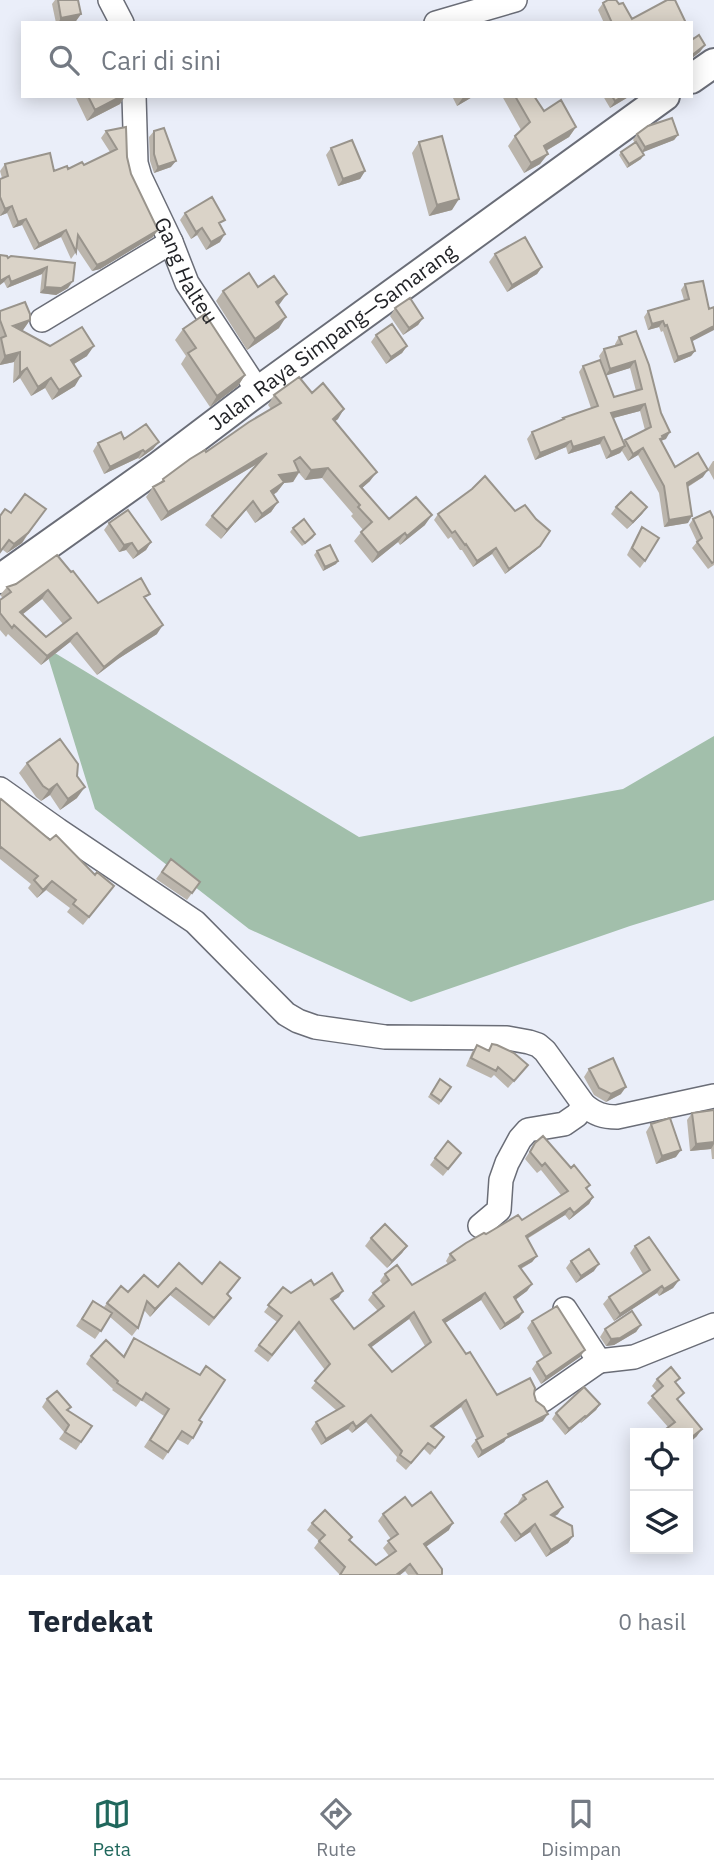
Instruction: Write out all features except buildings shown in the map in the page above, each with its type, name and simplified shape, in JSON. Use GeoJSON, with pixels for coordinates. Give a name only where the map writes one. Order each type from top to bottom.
{"type":"FeatureCollection","features":[{"type":"Feature","properties":{"kind":"main road"},"geometry":{"type":"LineString","coordinates":[[693,78],[714,63]]}},
{"type":"Feature","properties":{"kind":"main road","name":"Jalan Raya Simpang—Samarang"},"geometry":{"type":"LineString","coordinates":[[0,579],[662,98]]}},
{"type":"Feature","properties":{"kind":"street"},"geometry":{"type":"LineString","coordinates":[[110,0],[121,21]]}},
{"type":"Feature","properties":{"kind":"street"},"geometry":{"type":"LineString","coordinates":[[443,21],[515,0]]}},
{"type":"Feature","properties":{"kind":"street","name":"Gang Halteu"},"geometry":{"type":"LineString","coordinates":[[134,101],[136,163],[140,177],[194,295],[258,391]]}},
{"type":"Feature","properties":{"kind":"street"},"geometry":{"type":"LineString","coordinates":[[42,320],[170,242]]}},
{"type":"Feature","properties":{"kind":"street"},"geometry":{"type":"LineString","coordinates":[[0,789],[195,922],[286,1014],[298,1021],[315,1027],[385,1037],[495,1038],[529,1042],[545,1051],[584,1105],[599,1115],[617,1117],[714,1096]]}},
{"type":"Feature","properties":{"kind":"street"},"geometry":{"type":"LineString","coordinates":[[480,1226],[499,1210],[501,1180],[520,1139],[528,1130],[564,1124],[577,1115],[584,1105]]}},
{"type":"Feature","properties":{"kind":"street"},"geometry":{"type":"LineString","coordinates":[[565,1308],[599,1362]]}},
{"type":"Feature","properties":{"kind":"street"},"geometry":{"type":"LineString","coordinates":[[543,1400],[599,1362],[634,1357],[714,1325]]}},
{"type":"Feature","properties":{"kind":"green space"},"geometry":{"type":"Polygon","coordinates":[[[45,647],[359,837],[623,789],[714,736],[714,900],[630,926],[411,1002],[249,929],[95,809],[45,647]]]}}]}
